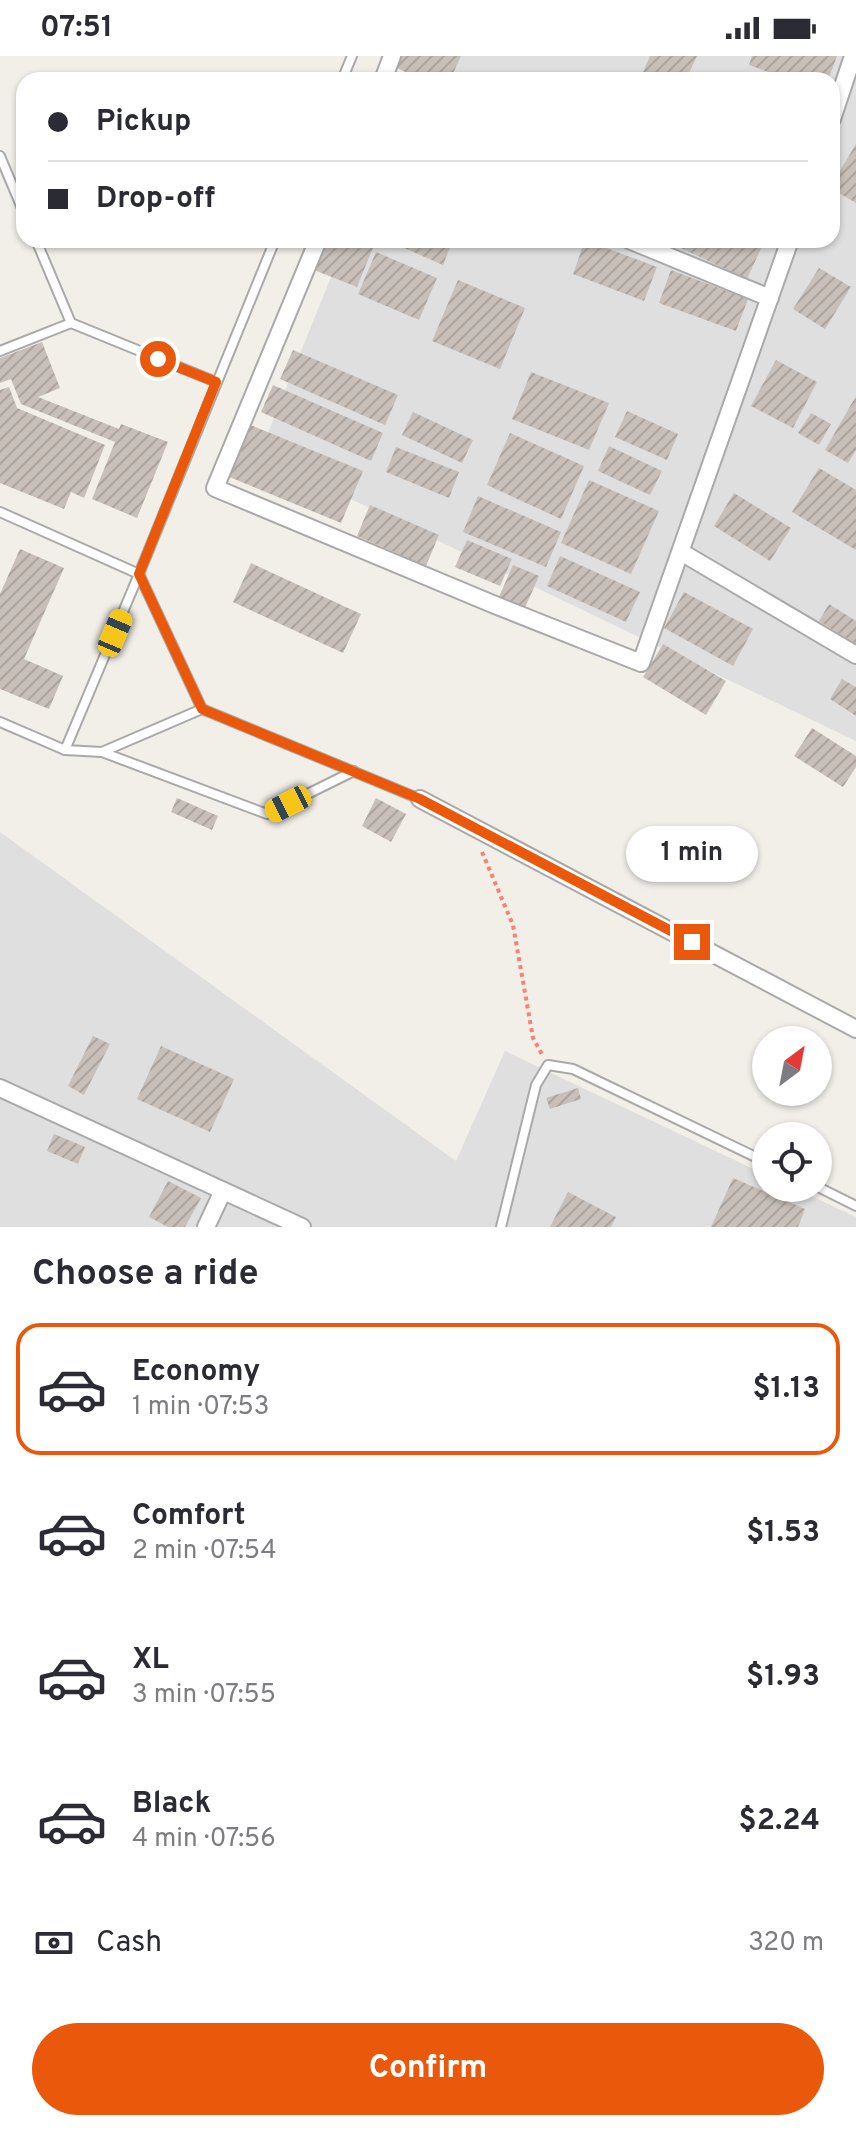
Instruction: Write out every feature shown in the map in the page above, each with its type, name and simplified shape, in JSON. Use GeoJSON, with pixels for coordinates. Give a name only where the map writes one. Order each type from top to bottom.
{"type":"FeatureCollection","features":[{"type":"Feature","properties":{"kind":"street"},"geometry":{"type":"LineString","coordinates":[[840,95],[853,56]]}},
{"type":"Feature","properties":{"kind":"street"},"geometry":{"type":"LineString","coordinates":[[315,248],[215,488],[641,663],[787,248]]}},
{"type":"Feature","properties":{"kind":"street"},"geometry":{"type":"LineString","coordinates":[[648,248],[770,298]]}},
{"type":"Feature","properties":{"kind":"street"},"geometry":{"type":"LineString","coordinates":[[681,552],[856,655]]}},
{"type":"Feature","properties":{"kind":"street"},"geometry":{"type":"LineString","coordinates":[[420,799],[856,1029]]}},
{"type":"Feature","properties":{"kind":"street"},"geometry":{"type":"LineString","coordinates":[[0,1088],[302,1227]]}},
{"type":"Feature","properties":{"kind":"street"},"geometry":{"type":"LineString","coordinates":[[206,1227],[223,1191]]}},
{"type":"Feature","properties":{"kind":"lane"},"geometry":{"type":"LineString","coordinates":[[0,156],[16,194]]}},
{"type":"Feature","properties":{"kind":"lane"},"geometry":{"type":"LineString","coordinates":[[39,248],[71,323]]}},
{"type":"Feature","properties":{"kind":"lane"},"geometry":{"type":"LineString","coordinates":[[65,750],[272,248]]}},
{"type":"Feature","properties":{"kind":"lane"},"geometry":{"type":"LineString","coordinates":[[0,351],[71,323],[216,382]]}},
{"type":"Feature","properties":{"kind":"lane"},"geometry":{"type":"LineString","coordinates":[[0,512],[139,574],[202,709],[420,799]]}},
{"type":"Feature","properties":{"kind":"lane"},"geometry":{"type":"LineString","coordinates":[[102,752],[202,709]]}},
{"type":"Feature","properties":{"kind":"lane"},"geometry":{"type":"LineString","coordinates":[[0,722],[65,750],[102,752],[267,814],[354,771]]}},
{"type":"Feature","properties":{"kind":"lane"},"geometry":{"type":"LineString","coordinates":[[501,1227],[536,1085],[548,1065],[573,1069],[752,1155]]}},
{"type":"Feature","properties":{"kind":"lane"},"geometry":{"type":"LineString","coordinates":[[832,1194],[856,1206]]}},
{"type":"Feature","properties":{"kind":"path"},"geometry":{"type":"LineString","coordinates":[[474,827],[513,925],[533,1038],[548,1065]]}},
{"type":"Feature","properties":{"kind":"shaded area"},"geometry":{"type":"Polygon","coordinates":[[[421,56],[856,56],[856,741],[259,455],[343,248],[840,248],[840,72],[415,72],[421,56]]]}},
{"type":"Feature","properties":{"kind":"shaded area"},"geometry":{"type":"Polygon","coordinates":[[[0,832],[456,1161],[505,1051],[752,1168],[752,1202],[824,1202],[856,1217],[856,1227],[0,1227],[0,832]]]}},
{"type":"Feature","properties":{"kind":"building"},"geometry":{"type":"Polygon","coordinates":[[[398,56],[461,56],[454,72],[405,72],[393,66],[398,56]]]}},
{"type":"Feature","properties":{"kind":"building"},"geometry":{"type":"Polygon","coordinates":[[[650,56],[697,56],[690,72],[643,72],[650,56]]]}},
{"type":"Feature","properties":{"kind":"building"},"geometry":{"type":"Polygon","coordinates":[[[752,56],[837,56],[831,72],[768,72],[749,65],[752,56]]]}},
{"type":"Feature","properties":{"kind":"building"},"geometry":{"type":"Polygon","coordinates":[[[856,144],[856,203],[840,194],[840,171],[856,144]]]}},
{"type":"Feature","properties":{"kind":"building"},"geometry":{"type":"Polygon","coordinates":[[[323,248],[373,248],[357,287],[314,270],[323,248]]]}},
{"type":"Feature","properties":{"kind":"building"},"geometry":{"type":"Polygon","coordinates":[[[404,248],[450,248],[443,265],[404,248]]]}},
{"type":"Feature","properties":{"kind":"building"},"geometry":{"type":"Polygon","coordinates":[[[582,248],[606,248],[657,267],[644,301],[573,274],[582,248]]]}},
{"type":"Feature","properties":{"kind":"building"},"geometry":{"type":"Polygon","coordinates":[[[681,248],[761,248],[747,279],[681,248]]]}},
{"type":"Feature","properties":{"kind":"building"},"geometry":{"type":"Polygon","coordinates":[[[376,252],[437,278],[419,320],[358,294],[376,252]]]}},
{"type":"Feature","properties":{"kind":"building"},"geometry":{"type":"Polygon","coordinates":[[[819,268],[851,287],[825,329],[793,309],[819,268]]]}},
{"type":"Feature","properties":{"kind":"building"},"geometry":{"type":"Polygon","coordinates":[[[671,270],[748,299],[736,331],[659,303],[671,270]]]}},
{"type":"Feature","properties":{"kind":"building"},"geometry":{"type":"Polygon","coordinates":[[[458,280],[525,308],[500,369],[432,341],[458,280]]]}},
{"type":"Feature","properties":{"kind":"building"},"geometry":{"type":"Polygon","coordinates":[[[42,342],[60,388],[38,397],[119,429],[121,424],[168,442],[137,518],[92,499],[115,442],[21,404],[11,379],[0,383],[0,358],[42,342]]]}},
{"type":"Feature","properties":{"kind":"building"},"geometry":{"type":"Polygon","coordinates":[[[293,350],[398,395],[385,425],[280,379],[293,350]]]}},
{"type":"Feature","properties":{"kind":"building"},"geometry":{"type":"Polygon","coordinates":[[[776,360],[817,382],[793,428],[751,406],[776,360]]]}},
{"type":"Feature","properties":{"kind":"building"},"geometry":{"type":"Polygon","coordinates":[[[531,372],[609,403],[589,450],[512,419],[531,372]]]}},
{"type":"Feature","properties":{"kind":"building"},"geometry":{"type":"Polygon","coordinates":[[[273,385],[383,433],[371,461],[261,412],[273,385]]]}},
{"type":"Feature","properties":{"kind":"building"},"geometry":{"type":"Polygon","coordinates":[[[9,387],[17,408],[105,445],[84,498],[71,492],[64,509],[0,483],[0,390],[9,387]]]}},
{"type":"Feature","properties":{"kind":"building"},"geometry":{"type":"Polygon","coordinates":[[[856,396],[856,450],[848,463],[825,450],[856,396]]]}},
{"type":"Feature","properties":{"kind":"building"},"geometry":{"type":"Polygon","coordinates":[[[627,411],[678,434],[667,460],[615,437],[627,411]]]}},
{"type":"Feature","properties":{"kind":"building"},"geometry":{"type":"Polygon","coordinates":[[[413,412],[473,440],[462,463],[402,435],[413,412]]]}},
{"type":"Feature","properties":{"kind":"building"},"geometry":{"type":"Polygon","coordinates":[[[811,413],[831,424],[819,445],[798,433],[811,413]]]}},
{"type":"Feature","properties":{"kind":"building"},"geometry":{"type":"Polygon","coordinates":[[[248,424],[363,471],[341,523],[227,476],[248,424]]]}},
{"type":"Feature","properties":{"kind":"building"},"geometry":{"type":"Polygon","coordinates":[[[510,433],[584,466],[561,519],[487,485],[510,433]]]}},
{"type":"Feature","properties":{"kind":"building"},"geometry":{"type":"Polygon","coordinates":[[[609,446],[662,471],[650,495],[598,471],[609,446]]]}},
{"type":"Feature","properties":{"kind":"building"},"geometry":{"type":"Polygon","coordinates":[[[396,447],[459,472],[449,498],[386,472],[396,447]]]}},
{"type":"Feature","properties":{"kind":"building"},"geometry":{"type":"Polygon","coordinates":[[[819,468],[856,490],[856,550],[792,512],[819,468]]]}},
{"type":"Feature","properties":{"kind":"building"},"geometry":{"type":"Polygon","coordinates":[[[589,480],[659,511],[631,574],[561,543],[589,480]]]}},
{"type":"Feature","properties":{"kind":"building"},"geometry":{"type":"Polygon","coordinates":[[[734,493],[791,528],[770,561],[714,526],[734,493]]]}},
{"type":"Feature","properties":{"kind":"building"},"geometry":{"type":"Polygon","coordinates":[[[478,496],[561,532],[546,567],[463,532],[478,496]]]}},
{"type":"Feature","properties":{"kind":"building"},"geometry":{"type":"Polygon","coordinates":[[[370,505],[439,535],[426,566],[357,536],[370,505]]]}},
{"type":"Feature","properties":{"kind":"building"},"geometry":{"type":"Polygon","coordinates":[[[467,540],[512,559],[500,586],[455,567],[467,540]]]}},
{"type":"Feature","properties":{"kind":"building"},"geometry":{"type":"Polygon","coordinates":[[[20,549],[64,568],[24,659],[63,676],[49,709],[0,689],[0,594],[20,549]]]}},
{"type":"Feature","properties":{"kind":"building"},"geometry":{"type":"Polygon","coordinates":[[[560,556],[640,592],[626,622],[547,586],[560,556]]]}},
{"type":"Feature","properties":{"kind":"building"},"geometry":{"type":"Polygon","coordinates":[[[251,563],[361,614],[343,653],[233,602],[251,563]]]}},
{"type":"Feature","properties":{"kind":"building"},"geometry":{"type":"Polygon","coordinates":[[[513,565],[539,576],[524,610],[498,599],[513,565]]]}},
{"type":"Feature","properties":{"kind":"building"},"geometry":{"type":"Polygon","coordinates":[[[684,592],[753,629],[733,666],[664,628],[684,592]]]}},
{"type":"Feature","properties":{"kind":"building"},"geometry":{"type":"Polygon","coordinates":[[[829,604],[856,621],[856,644],[819,621],[829,604]]]}},
{"type":"Feature","properties":{"kind":"building"},"geometry":{"type":"Polygon","coordinates":[[[663,644],[726,681],[706,715],[643,677],[663,644]]]}},
{"type":"Feature","properties":{"kind":"building"},"geometry":{"type":"Polygon","coordinates":[[[842,679],[856,687],[856,716],[830,699],[842,679]]]}},
{"type":"Feature","properties":{"kind":"building"},"geometry":{"type":"Polygon","coordinates":[[[812,728],[856,756],[856,767],[843,787],[794,756],[812,728]]]}},
{"type":"Feature","properties":{"kind":"building"},"geometry":{"type":"Polygon","coordinates":[[[177,798],[218,816],[212,830],[171,812],[177,798]]]}},
{"type":"Feature","properties":{"kind":"building"},"geometry":{"type":"Polygon","coordinates":[[[376,798],[406,814],[391,842],[362,826],[376,798]]]}},
{"type":"Feature","properties":{"kind":"building"},"geometry":{"type":"Polygon","coordinates":[[[93,1036],[110,1044],[84,1095],[68,1086],[93,1036]]]}},
{"type":"Feature","properties":{"kind":"building"},"geometry":{"type":"Polygon","coordinates":[[[161,1046],[234,1079],[210,1132],[137,1099],[161,1046]]]}},
{"type":"Feature","properties":{"kind":"building"},"geometry":{"type":"Polygon","coordinates":[[[578,1088],[581,1099],[550,1109],[546,1098],[578,1088]]]}},
{"type":"Feature","properties":{"kind":"building"},"geometry":{"type":"Polygon","coordinates":[[[54,1134],[85,1147],[78,1164],[47,1151],[54,1134]]]}},
{"type":"Feature","properties":{"kind":"building"},"geometry":{"type":"Polygon","coordinates":[[[733,1178],[752,1186],[752,1202],[789,1202],[805,1209],[798,1227],[711,1227],[733,1178]]]}},
{"type":"Feature","properties":{"kind":"building"},"geometry":{"type":"Polygon","coordinates":[[[168,1181],[201,1198],[185,1227],[168,1227],[149,1217],[168,1181]]]}},
{"type":"Feature","properties":{"kind":"building"},"geometry":{"type":"Polygon","coordinates":[[[568,1192],[616,1217],[611,1227],[550,1227],[568,1192]]]}},
{"type":"Feature","properties":{"kind":"route"},"geometry":{"type":"LineString","coordinates":[[158,359],[216,382],[139,574],[202,709],[420,799],[692,942]]}}]}
